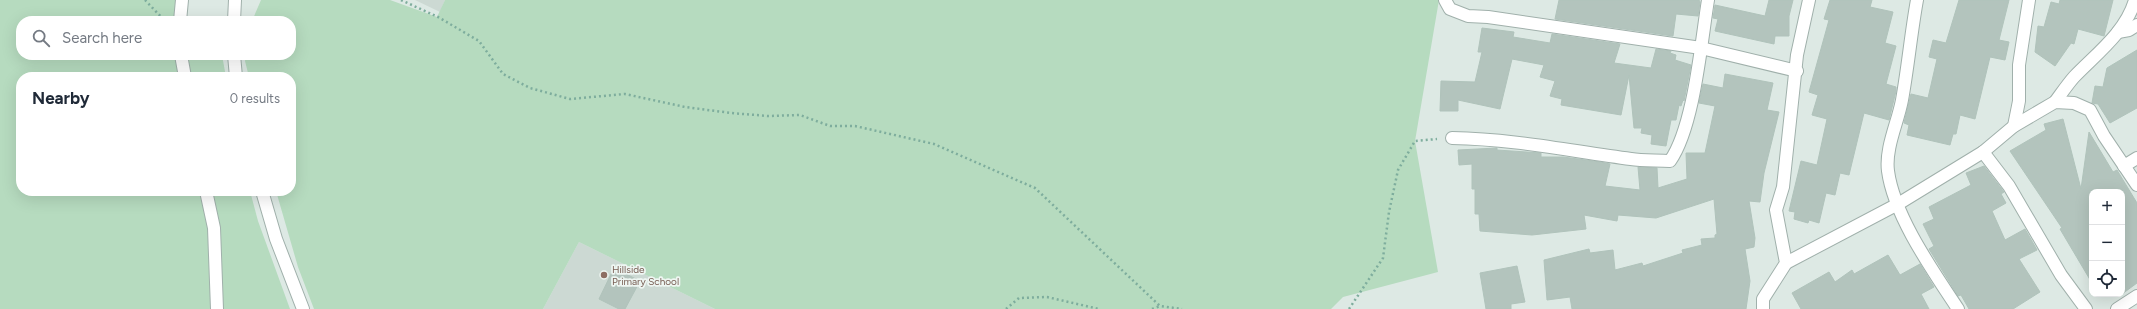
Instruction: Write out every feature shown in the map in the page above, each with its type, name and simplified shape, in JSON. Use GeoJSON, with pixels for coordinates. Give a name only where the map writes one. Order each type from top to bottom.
{"type":"FeatureCollection","features":[{"type":"Feature","properties":{"kind":"street"},"geometry":{"type":"LineString","coordinates":[[180,16],[182,0]]}},
{"type":"Feature","properties":{"kind":"street"},"geometry":{"type":"LineString","coordinates":[[234,16],[235,0]]}},
{"type":"Feature","properties":{"kind":"street"},"geometry":{"type":"LineString","coordinates":[[1445,0],[1450,9],[1468,16],[1488,17],[1701,48],[1797,71]]}},
{"type":"Feature","properties":{"kind":"street"},"geometry":{"type":"LineString","coordinates":[[1452,138],[1489,139],[1557,147],[1632,160],[1670,160],[1678,149],[1687,117],[1701,48],[1708,0]]}},
{"type":"Feature","properties":{"kind":"street"},"geometry":{"type":"LineString","coordinates":[[1786,263],[1776,210],[1783,187],[1797,71],[1797,55],[1809,0]]}},
{"type":"Feature","properties":{"kind":"street"},"geometry":{"type":"LineString","coordinates":[[1917,0],[1902,101],[1890,148],[1888,170],[1898,204],[1916,242],[1958,309]]}},
{"type":"Feature","properties":{"kind":"street"},"geometry":{"type":"LineString","coordinates":[[2014,126],[2019,101],[2019,65],[2029,0]]}},
{"type":"Feature","properties":{"kind":"street"},"geometry":{"type":"LineString","coordinates":[[1763,309],[1763,298],[1786,263],[1898,204],[1983,152],[2014,126],[2055,102],[2073,78],[2118,32],[2135,0]]}},
{"type":"Feature","properties":{"kind":"street"},"geometry":{"type":"LineString","coordinates":[[2118,32],[2129,30],[2137,25]]}},
{"type":"Feature","properties":{"kind":"street"},"geometry":{"type":"LineString","coordinates":[[182,60],[184,72]]}},
{"type":"Feature","properties":{"kind":"street"},"geometry":{"type":"LineString","coordinates":[[234,60],[236,72]]}},
{"type":"Feature","properties":{"kind":"street"},"geometry":{"type":"LineString","coordinates":[[2055,102],[2074,103],[2090,110],[2137,185]]}},
{"type":"Feature","properties":{"kind":"street"},"geometry":{"type":"LineString","coordinates":[[1983,152],[2009,186],[2061,275],[2086,309]]}},
{"type":"Feature","properties":{"kind":"street"},"geometry":{"type":"LineString","coordinates":[[2124,166],[2137,158]]}},
{"type":"Feature","properties":{"kind":"street"},"geometry":{"type":"LineString","coordinates":[[207,196],[214,228],[217,309]]}},
{"type":"Feature","properties":{"kind":"street"},"geometry":{"type":"LineString","coordinates":[[263,196],[276,238],[303,309]]}},
{"type":"Feature","properties":{"kind":"street"},"geometry":{"type":"LineString","coordinates":[[2117,309],[2137,296]]}},
{"type":"Feature","properties":{"kind":"path"},"geometry":{"type":"LineString","coordinates":[[145,0],[160,16]]}},
{"type":"Feature","properties":{"kind":"path"},"geometry":{"type":"LineString","coordinates":[[401,0],[438,17],[479,41],[503,74],[530,88],[570,99],[625,94],[731,113],[768,116],[800,115],[830,126],[855,126],[934,144],[1036,188],[1160,306]]}},
{"type":"Feature","properties":{"kind":"path"},"geometry":{"type":"LineString","coordinates":[[1349,309],[1383,258],[1389,212],[1398,170],[1415,141],[1452,138]]}},
{"type":"Feature","properties":{"kind":"path"},"geometry":{"type":"LineString","coordinates":[[1006,309],[1019,298],[1048,297],[1099,309]]}},
{"type":"Feature","properties":{"kind":"path"},"geometry":{"type":"LineString","coordinates":[[1152,309],[1160,306],[1182,309]]}},
{"type":"Feature","properties":{"kind":"shaded area"},"geometry":{"type":"Polygon","coordinates":[[[415,0],[445,0],[440,12],[415,0]]]}},
{"type":"Feature","properties":{"kind":"shaded area","name":"Hillside Primary School"},"geometry":{"type":"Polygon","coordinates":[[[579,242],[715,309],[543,309],[579,242]]]}},
{"type":"Feature","properties":{"kind":"green space"},"geometry":{"type":"Polygon","coordinates":[[[0,0],[182,0],[180,16],[16,16],[16,60],[223,60],[225,72],[16,72],[16,196],[251,196],[258,221],[290,309],[0,309],[0,0]]]}},
{"type":"Feature","properties":{"kind":"green space"},"geometry":{"type":"Polygon","coordinates":[[[261,0],[390,0],[437,17],[445,0],[1439,0],[1415,141],[1438,272],[1343,297],[1331,309],[715,309],[579,242],[543,309],[314,309],[298,267],[277,196],[296,196],[296,72],[248,72],[245,61],[296,60],[296,16],[254,16],[261,0]]]}},
{"type":"Feature","properties":{"kind":"building"},"geometry":{"type":"Polygon","coordinates":[[[1559,0],[1699,0],[1700,2],[1698,16],[1676,14],[1673,36],[1555,19],[1559,0]]]}},
{"type":"Feature","properties":{"kind":"building"},"geometry":{"type":"Polygon","coordinates":[[[1769,0],[1793,0],[1789,16],[1789,36],[1775,36],[1774,44],[1715,31],[1718,19],[1713,18],[1715,5],[1765,16],[1769,0]]]}},
{"type":"Feature","properties":{"kind":"building"},"geometry":{"type":"Polygon","coordinates":[[[1830,0],[1872,0],[1870,7],[1893,12],[1885,43],[1896,46],[1886,84],[1896,87],[1896,91],[1889,120],[1864,113],[1849,175],[1840,173],[1835,195],[1826,193],[1819,223],[1809,220],[1808,223],[1794,219],[1795,212],[1789,211],[1801,161],[1817,165],[1827,119],[1812,115],[1818,95],[1809,92],[1829,20],[1824,19],[1830,0]]]}},
{"type":"Feature","properties":{"kind":"building"},"geometry":{"type":"Polygon","coordinates":[[[1959,0],[2009,0],[1999,40],[2009,42],[2005,60],[1990,57],[1975,119],[1960,115],[1956,134],[1953,134],[1950,145],[1907,135],[1909,125],[1904,123],[1911,94],[1928,98],[1937,59],[1929,57],[1933,40],[1946,43],[1959,0]]]}},
{"type":"Feature","properties":{"kind":"building"},"geometry":{"type":"Polygon","coordinates":[[[2060,0],[2113,0],[2104,36],[2078,29],[2074,44],[2071,43],[2055,66],[2035,52],[2038,26],[2044,27],[2051,2],[2059,4],[2060,0]]]}},
{"type":"Feature","properties":{"kind":"building"},"geometry":{"type":"Polygon","coordinates":[[[1482,28],[1514,32],[1513,37],[1550,43],[1552,34],[1620,44],[1614,63],[1651,68],[1656,49],[1671,51],[1670,53],[1676,55],[1675,60],[1691,65],[1684,101],[1683,100],[1681,106],[1679,105],[1676,120],[1671,120],[1666,146],[1651,144],[1652,135],[1641,133],[1642,128],[1634,128],[1629,75],[1621,115],[1561,105],[1562,99],[1550,96],[1555,81],[1540,77],[1544,65],[1512,59],[1500,109],[1458,100],[1458,111],[1440,111],[1441,81],[1475,82],[1482,52],[1478,52],[1482,28]]]}},
{"type":"Feature","properties":{"kind":"building"},"geometry":{"type":"Polygon","coordinates":[[[2137,50],[2137,108],[2110,123],[2098,104],[2092,103],[2095,86],[2103,87],[2107,68],[2137,50]]]}},
{"type":"Feature","properties":{"kind":"building"},"geometry":{"type":"Polygon","coordinates":[[[1725,74],[1773,83],[1767,110],[1779,112],[1764,173],[1760,202],[1749,201],[1755,238],[1754,247],[1745,249],[1750,281],[1746,309],[1572,309],[1570,297],[1547,300],[1544,260],[1589,249],[1590,253],[1613,250],[1615,270],[1642,263],[1643,266],[1683,253],[1682,250],[1702,245],[1701,239],[1715,238],[1715,235],[1717,234],[1714,199],[1656,218],[1618,215],[1617,221],[1584,215],[1586,229],[1532,235],[1480,231],[1479,214],[1475,214],[1475,189],[1472,189],[1472,164],[1459,165],[1458,150],[1497,148],[1497,150],[1541,153],[1541,157],[1563,157],[1610,164],[1605,186],[1640,190],[1638,167],[1657,168],[1658,188],[1687,179],[1686,153],[1705,153],[1715,106],[1699,103],[1703,84],[1723,88],[1725,74]]]}},
{"type":"Feature","properties":{"kind":"building"},"geometry":{"type":"Polygon","coordinates":[[[2063,119],[2081,189],[2089,132],[2113,172],[2117,170],[2137,203],[2137,283],[2125,292],[2125,189],[2089,189],[2089,278],[2060,229],[2062,228],[2010,151],[2046,130],[2044,124],[2063,119]]]}},
{"type":"Feature","properties":{"kind":"building"},"geometry":{"type":"Polygon","coordinates":[[[1984,166],[2004,192],[2001,194],[2006,203],[1992,211],[2005,240],[2025,229],[2037,250],[2019,259],[2040,292],[2013,309],[1969,309],[1961,295],[1958,296],[1929,249],[1934,246],[1923,224],[1934,219],[1929,207],[1971,185],[1966,173],[1984,166]]]}},
{"type":"Feature","properties":{"kind":"building"},"geometry":{"type":"Polygon","coordinates":[[[1888,255],[1900,275],[1920,264],[1934,287],[1921,294],[1929,309],[1801,309],[1792,293],[1829,272],[1835,282],[1852,270],[1854,274],[1888,255]]]}},
{"type":"Feature","properties":{"kind":"building"},"geometry":{"type":"Polygon","coordinates":[[[1517,266],[1525,302],[1511,304],[1511,309],[1486,309],[1480,273],[1517,266]]]}},
{"type":"Feature","properties":{"kind":"building"},"geometry":{"type":"Polygon","coordinates":[[[614,268],[640,281],[625,309],[619,309],[599,299],[614,268]]]}},
{"type":"Feature","properties":{"kind":"place","name":"Hillside Primary School"},"geometry":{"type":"Point","coordinates":[604,275]}}]}
